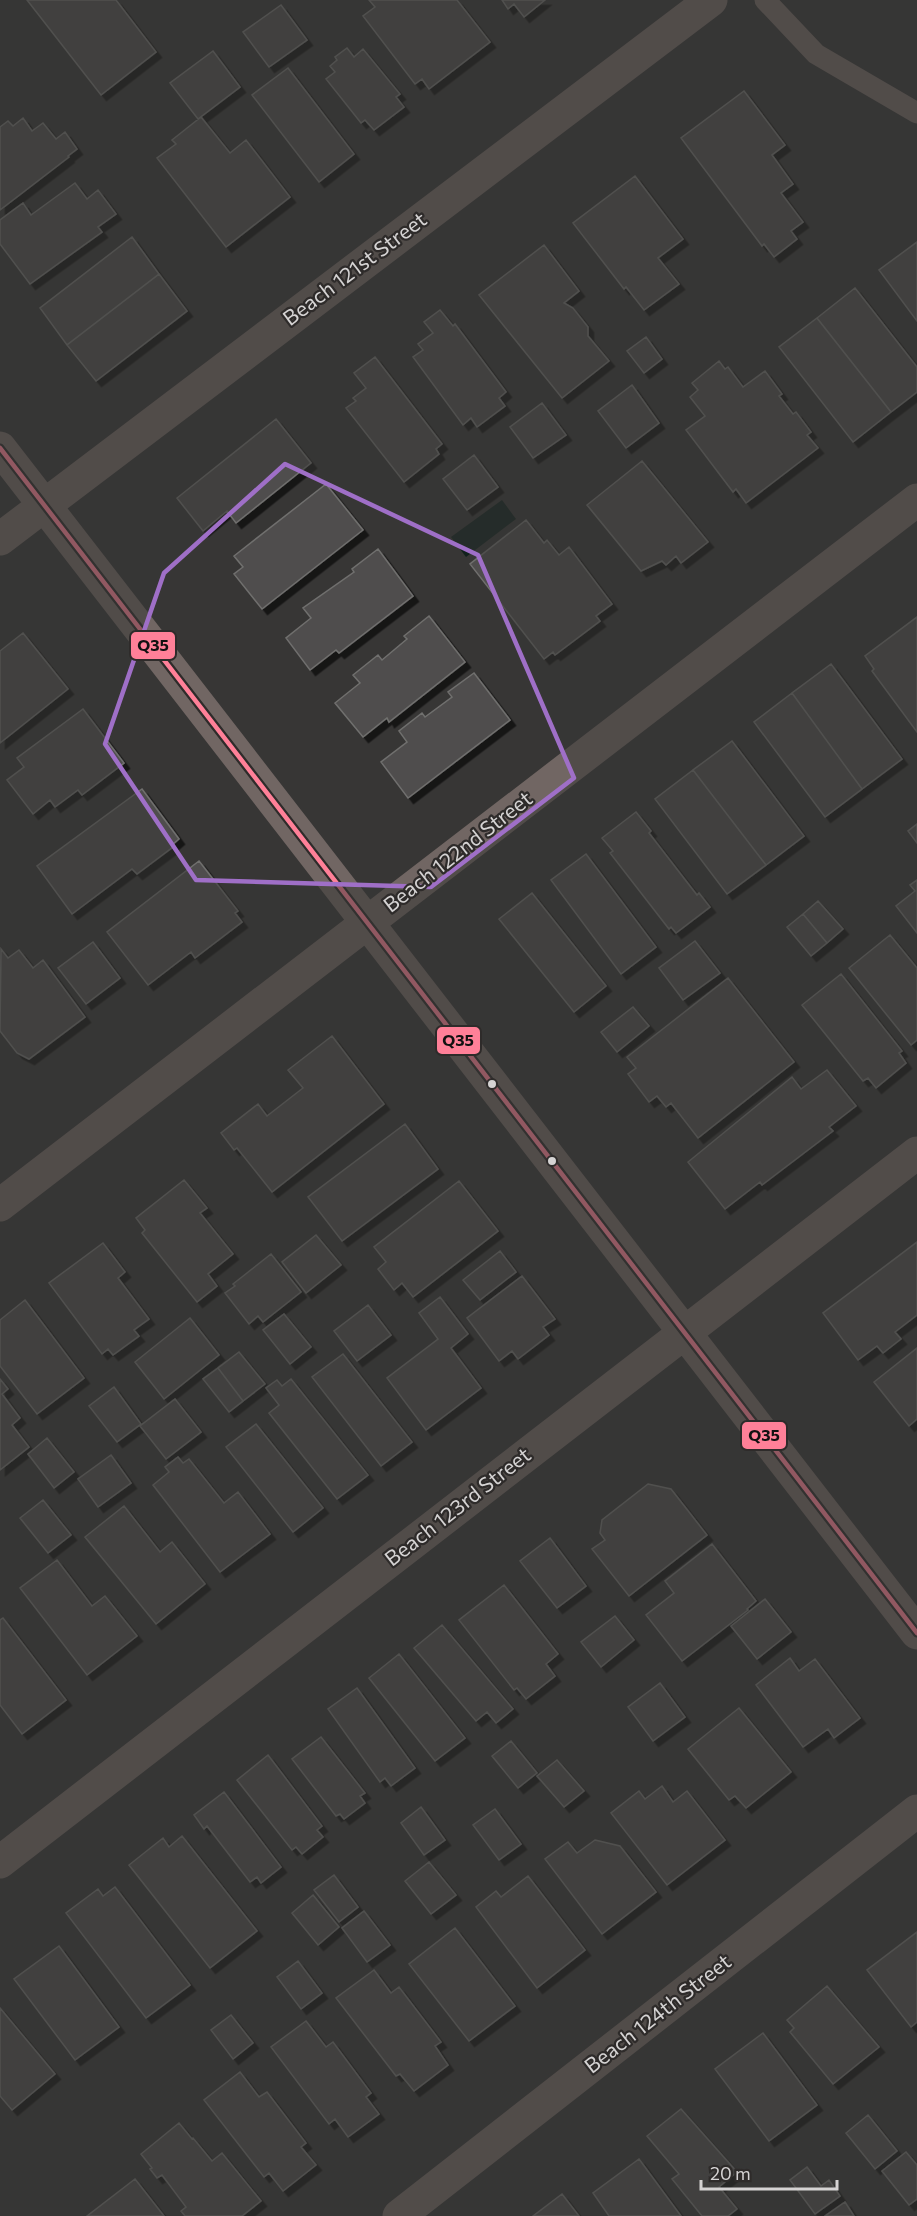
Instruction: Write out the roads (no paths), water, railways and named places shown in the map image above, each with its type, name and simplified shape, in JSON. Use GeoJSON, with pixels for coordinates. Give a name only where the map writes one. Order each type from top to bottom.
{"type":"FeatureCollection","features":[{"type":"Feature","properties":{"kind":"street","name":"Beach 121st Street"},"geometry":{"type":"LineString","coordinates":[[0,539],[711,0]]}},
{"type":"Feature","properties":{"kind":"street"},"geometry":{"type":"LineString","coordinates":[[0,448],[917,1633]]}},
{"type":"Feature","properties":{"kind":"street","name":"Beach 122nd Street"},"geometry":{"type":"LineString","coordinates":[[0,1205],[917,500]]}},
{"type":"Feature","properties":{"kind":"street","name":"Beach 123rd Street"},"geometry":{"type":"LineString","coordinates":[[0,1862],[917,1153]]}},
{"type":"Feature","properties":{"kind":"street","name":"Beach 124th Street"},"geometry":{"type":"LineString","coordinates":[[399,2216],[917,1811]]}},
{"type":"Feature","properties":{"kind":"lane"},"geometry":{"type":"LineString","coordinates":[[765,0],[816,54],[917,113]]}}]}
